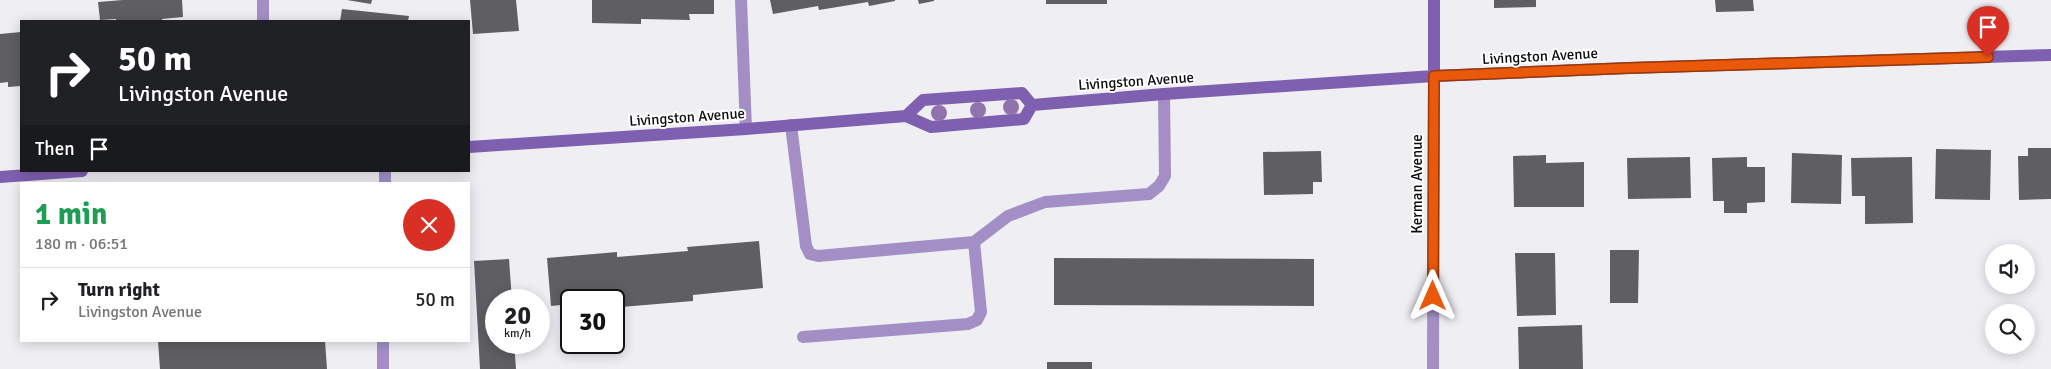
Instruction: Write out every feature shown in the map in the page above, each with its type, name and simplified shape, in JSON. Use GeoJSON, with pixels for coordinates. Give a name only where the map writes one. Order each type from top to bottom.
{"type":"FeatureCollection","features":[{"type":"Feature","properties":{"kind":"main road","name":"Kerman Avenue"},"geometry":{"type":"LineString","coordinates":[[1434,0],[1434,76]]}},
{"type":"Feature","properties":{"kind":"main road","name":"Livingston Avenue"},"geometry":{"type":"LineString","coordinates":[[470,147],[746,130],[906,116],[931,127],[1024,119],[1032,105],[1434,76],[2051,55]]}},
{"type":"Feature","properties":{"kind":"main road"},"geometry":{"type":"LineString","coordinates":[[906,116],[922,100],[1022,93],[1032,105]]}},
{"type":"Feature","properties":{"kind":"main road"},"geometry":{"type":"LineString","coordinates":[[0,177],[68,172]]}},
{"type":"Feature","properties":{"kind":"street"},"geometry":{"type":"LineString","coordinates":[[263,0],[263,20]]}},
{"type":"Feature","properties":{"kind":"street"},"geometry":{"type":"LineString","coordinates":[[741,0],[746,130]]}},
{"type":"Feature","properties":{"kind":"street","name":"Kerman Avenue"},"geometry":{"type":"LineString","coordinates":[[1433,369],[1434,76]]}},
{"type":"Feature","properties":{"kind":"street"},"geometry":{"type":"LineString","coordinates":[[791,126],[806,246],[810,254],[818,256],[974,242],[1008,216],[1045,202],[1149,194],[1159,186],[1165,176],[1164,94]]}},
{"type":"Feature","properties":{"kind":"street"},"geometry":{"type":"LineString","coordinates":[[803,337],[968,324],[977,320],[981,312],[974,242]]}},
{"type":"Feature","properties":{"kind":"street"},"geometry":{"type":"LineString","coordinates":[[383,342],[383,369]]}},
{"type":"Feature","properties":{"kind":"building"},"geometry":{"type":"Polygon","coordinates":[[[182,0],[183,17],[162,20],[100,20],[98,2],[182,0]]]}},
{"type":"Feature","properties":{"kind":"building"},"geometry":{"type":"Polygon","coordinates":[[[347,0],[372,0],[371,4],[347,0]]]}},
{"type":"Feature","properties":{"kind":"building"},"geometry":{"type":"Polygon","coordinates":[[[470,0],[516,0],[519,31],[473,34],[470,0]]]}},
{"type":"Feature","properties":{"kind":"building"},"geometry":{"type":"Polygon","coordinates":[[[592,0],[714,0],[714,14],[689,14],[690,20],[641,19],[641,24],[592,23],[592,0]]]}},
{"type":"Feature","properties":{"kind":"building"},"geometry":{"type":"Polygon","coordinates":[[[770,0],[895,1],[869,6],[868,2],[819,10],[818,6],[773,14],[770,0]]]}},
{"type":"Feature","properties":{"kind":"building"},"geometry":{"type":"Polygon","coordinates":[[[918,0],[934,0],[934,1],[919,4],[918,0]]]}},
{"type":"Feature","properties":{"kind":"building"},"geometry":{"type":"Polygon","coordinates":[[[1046,0],[1107,0],[1107,4],[1046,4],[1046,0]]]}},
{"type":"Feature","properties":{"kind":"building"},"geometry":{"type":"Polygon","coordinates":[[[1494,0],[1536,0],[1536,7],[1494,8],[1494,0]]]}},
{"type":"Feature","properties":{"kind":"building"},"geometry":{"type":"Polygon","coordinates":[[[1715,0],[1753,0],[1754,11],[1716,12],[1715,0]]]}},
{"type":"Feature","properties":{"kind":"building"},"geometry":{"type":"Polygon","coordinates":[[[342,9],[409,16],[408,20],[340,20],[342,9]]]}},
{"type":"Feature","properties":{"kind":"building"},"geometry":{"type":"Polygon","coordinates":[[[20,32],[20,86],[8,87],[8,82],[0,83],[0,34],[20,32]]]}},
{"type":"Feature","properties":{"kind":"building"},"geometry":{"type":"Polygon","coordinates":[[[2028,148],[2051,148],[2051,199],[2019,200],[2018,156],[2028,156],[2028,148]]]}},
{"type":"Feature","properties":{"kind":"building"},"geometry":{"type":"Polygon","coordinates":[[[1936,149],[1991,150],[1990,200],[1935,199],[1936,149]]]}},
{"type":"Feature","properties":{"kind":"building"},"geometry":{"type":"Polygon","coordinates":[[[1321,151],[1322,182],[1313,182],[1313,194],[1264,195],[1263,152],[1321,151]]]}},
{"type":"Feature","properties":{"kind":"building"},"geometry":{"type":"Polygon","coordinates":[[[1792,153],[1842,155],[1841,204],[1791,203],[1792,153]]]}},
{"type":"Feature","properties":{"kind":"building"},"geometry":{"type":"Polygon","coordinates":[[[1546,155],[1546,163],[1584,162],[1584,207],[1514,207],[1513,156],[1546,155]]]}},
{"type":"Feature","properties":{"kind":"building"},"geometry":{"type":"Polygon","coordinates":[[[1690,157],[1691,198],[1628,199],[1627,158],[1690,157]]]}},
{"type":"Feature","properties":{"kind":"building"},"geometry":{"type":"Polygon","coordinates":[[[1747,157],[1747,167],[1765,167],[1765,202],[1747,203],[1747,213],[1724,213],[1724,201],[1713,201],[1712,158],[1747,157]]]}},
{"type":"Feature","properties":{"kind":"building"},"geometry":{"type":"Polygon","coordinates":[[[1912,157],[1913,223],[1865,224],[1865,196],[1852,196],[1851,158],[1912,157]]]}},
{"type":"Feature","properties":{"kind":"building"},"geometry":{"type":"Polygon","coordinates":[[[759,241],[763,288],[693,295],[693,301],[625,307],[625,289],[560,289],[560,305],[551,306],[547,258],[617,252],[617,257],[688,251],[687,247],[759,241]]]}},
{"type":"Feature","properties":{"kind":"building"},"geometry":{"type":"Polygon","coordinates":[[[1610,250],[1639,250],[1638,303],[1610,303],[1610,250]]]}},
{"type":"Feature","properties":{"kind":"building"},"geometry":{"type":"Polygon","coordinates":[[[1515,253],[1555,253],[1556,315],[1517,316],[1515,253]]]}},
{"type":"Feature","properties":{"kind":"building"},"geometry":{"type":"Polygon","coordinates":[[[1054,258],[1314,259],[1314,306],[1054,305],[1054,258]]]}},
{"type":"Feature","properties":{"kind":"building"},"geometry":{"type":"Polygon","coordinates":[[[509,259],[511,289],[485,289],[485,354],[515,354],[516,369],[480,369],[474,261],[509,259]]]}},
{"type":"Feature","properties":{"kind":"building"},"geometry":{"type":"Polygon","coordinates":[[[1582,325],[1583,369],[1519,369],[1518,327],[1582,325]]]}},
{"type":"Feature","properties":{"kind":"building"},"geometry":{"type":"Polygon","coordinates":[[[158,342],[325,342],[327,369],[160,369],[158,342]]]}},
{"type":"Feature","properties":{"kind":"building"},"geometry":{"type":"Polygon","coordinates":[[[1047,362],[1092,362],[1092,369],[1047,369],[1047,362]]]}},
{"type":"Feature","properties":{"kind":"route"},"geometry":{"type":"LineString","coordinates":[[1433,296],[1434,76],[1988,57]]}}]}
